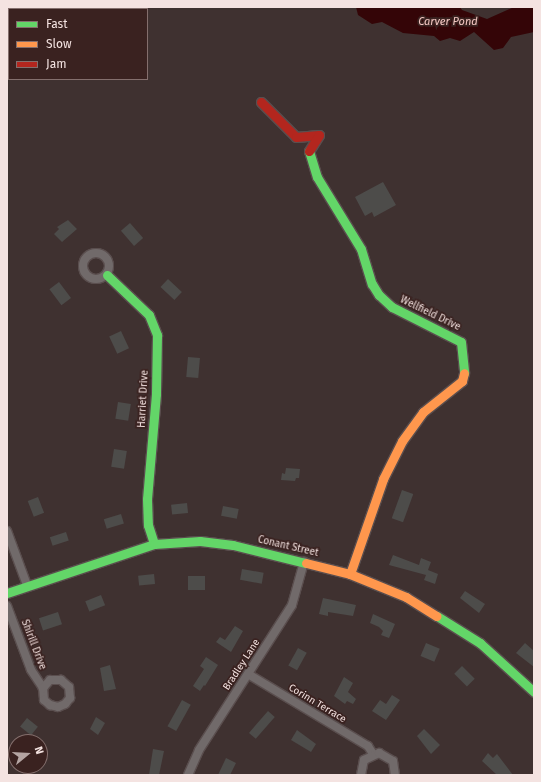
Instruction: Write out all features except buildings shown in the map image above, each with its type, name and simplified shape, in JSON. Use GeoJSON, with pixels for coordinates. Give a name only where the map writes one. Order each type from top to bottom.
{"type":"FeatureCollection","features":[{"type":"Feature","properties":{"kind":"street","name":"Wellfield Drive"},"geometry":{"type":"LineString","coordinates":[[261,102],[296,137],[319,135],[309,150],[317,177],[361,249],[372,284],[379,295],[392,307],[461,342],[464,372],[462,381],[423,412],[402,441],[383,479],[350,574]]}},
{"type":"Feature","properties":{"kind":"street","name":"Harriet Drive"},"geometry":{"type":"LineString","coordinates":[[107,275],[149,315],[157,335],[155,410],[146,498],[148,525],[154,544]]}},
{"type":"Feature","properties":{"kind":"street"},"geometry":{"type":"LineString","coordinates":[[7,531],[27,585]]}},
{"type":"Feature","properties":{"kind":"street","name":"Conant Street"},"geometry":{"type":"LineString","coordinates":[[7,593],[27,585],[154,544],[217,542],[350,574],[406,597],[459,628],[497,657],[534,692]]}},
{"type":"Feature","properties":{"kind":"street","name":"Bradley Lane"},"geometry":{"type":"LineString","coordinates":[[188,775],[200,750],[292,605],[304,562]]}},
{"type":"Feature","properties":{"kind":"street","name":"Shirill Drive"},"geometry":{"type":"LineString","coordinates":[[7,606],[31,670],[43,688]]}},
{"type":"Feature","properties":{"kind":"street","name":"Corinn Terrace"},"geometry":{"type":"LineString","coordinates":[[248,674],[368,746],[373,754],[389,757],[395,766],[395,775]]}},
{"type":"Feature","properties":{"kind":"street"},"geometry":{"type":"LineString","coordinates":[[361,775],[364,760],[373,754]]}},
{"type":"Feature","properties":{"kind":"water","name":"Carver Pond"},"geometry":{"type":"Polygon","coordinates":[[[356,7],[460,7],[462,10],[487,19],[514,7],[534,7],[534,32],[511,37],[503,48],[494,50],[474,32],[460,41],[450,38],[440,41],[434,36],[403,33],[382,22],[372,24],[358,15],[356,7]]]}},
{"type":"Feature","properties":{"kind":"traffic: fast"},"geometry":{"type":"LineString","coordinates":[[309,151],[317,177],[361,249],[372,284],[379,295],[392,307],[461,342],[464,373]]}},
{"type":"Feature","properties":{"kind":"traffic: fast"},"geometry":{"type":"LineString","coordinates":[[107,275],[149,315],[157,335],[156,394],[147,499],[148,525],[154,544]]}},
{"type":"Feature","properties":{"kind":"traffic: fast"},"geometry":{"type":"LineString","coordinates":[[7,593],[154,544],[200,541],[233,545],[306,563]]}},
{"type":"Feature","properties":{"kind":"traffic: fast"},"geometry":{"type":"LineString","coordinates":[[437,616],[480,643],[534,692]]}},
{"type":"Feature","properties":{"kind":"traffic: slow"},"geometry":{"type":"LineString","coordinates":[[350,574],[383,479],[402,441],[423,412],[462,381],[464,373]]}},
{"type":"Feature","properties":{"kind":"traffic: slow"},"geometry":{"type":"LineString","coordinates":[[306,563],[350,574],[406,597],[437,616]]}},
{"type":"Feature","properties":{"kind":"traffic: jam"},"geometry":{"type":"LineString","coordinates":[[261,102],[296,137],[319,135],[309,151]]}}]}
